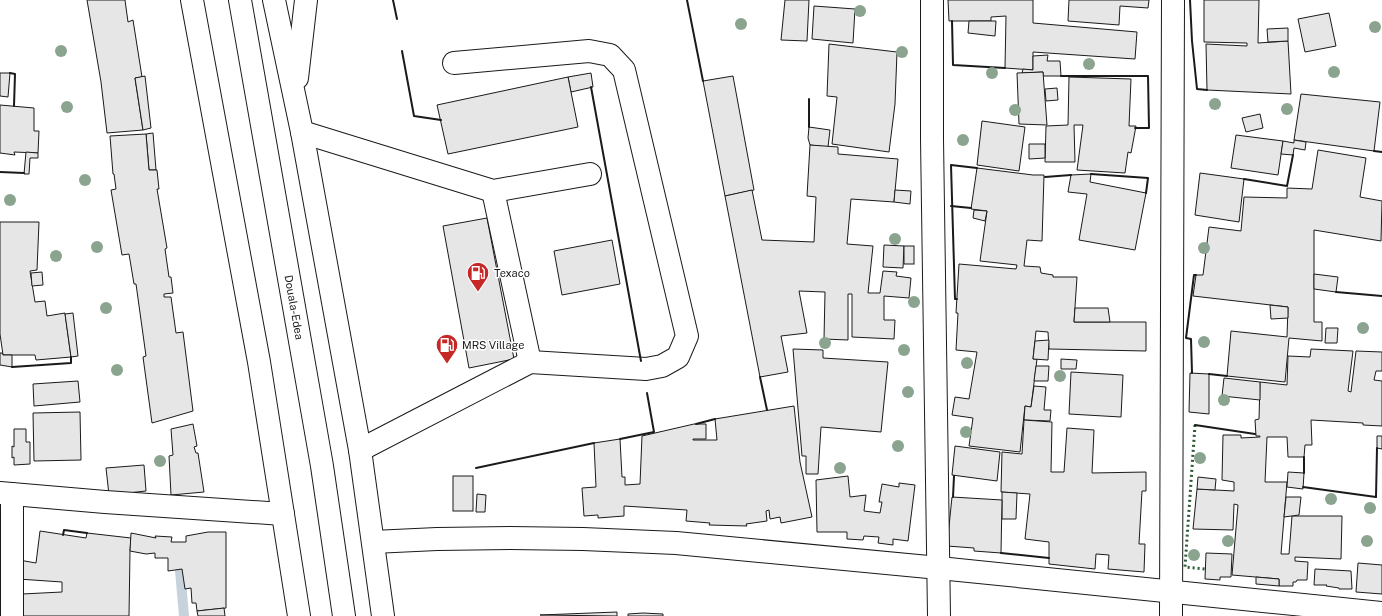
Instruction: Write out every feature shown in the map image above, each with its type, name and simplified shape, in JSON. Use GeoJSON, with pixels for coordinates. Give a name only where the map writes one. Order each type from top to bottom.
{"type":"FeatureCollection","features":[{"type":"Feature","properties":{"kind":"main road"},"geometry":{"type":"LineString","coordinates":[[192,0],[259,362],[299,616]]}},
{"type":"Feature","properties":{"kind":"main road","name":"Douala-Edea"},"geometry":{"type":"LineString","coordinates":[[240,0],[322,466],[344,616]]}},
{"type":"Feature","properties":{"kind":"main road"},"geometry":{"type":"LineString","coordinates":[[274,0],[302,132],[360,450],[383,616]]}},
{"type":"Feature","properties":{"kind":"main road"},"geometry":{"type":"LineString","coordinates":[[294,96],[306,0]]}},
{"type":"Feature","properties":{"kind":"main road"},"geometry":{"type":"LineString","coordinates":[[932,0],[932,139],[939,616]]}},
{"type":"Feature","properties":{"kind":"main road"},"geometry":{"type":"LineString","coordinates":[[1171,616],[1173,0]]}},
{"type":"Feature","properties":{"kind":"main road"},"geometry":{"type":"LineString","coordinates":[[360,450],[530,362],[646,369],[662,366],[678,357],[687,336],[624,70],[610,55],[589,50],[454,63]]}},
{"type":"Feature","properties":{"kind":"main road"},"geometry":{"type":"LineString","coordinates":[[302,132],[493,191],[590,174]]}},
{"type":"Feature","properties":{"kind":"main road"},"geometry":{"type":"LineString","coordinates":[[493,191],[530,362]]}},
{"type":"Feature","properties":{"kind":"main road"},"geometry":{"type":"LineString","coordinates":[[12,616],[6,494],[283,514]]}},
{"type":"Feature","properties":{"kind":"main road"},"geometry":{"type":"LineString","coordinates":[[373,542],[510,538],[583,539],[676,544],[939,568],[1382,612]]}},
{"type":"Feature","properties":{"kind":"building"},"geometry":{"type":"Polygon","coordinates":[[[87,0],[125,0],[128,22],[133,20],[142,77],[135,78],[143,130],[107,133],[101,82],[87,0]]]}},
{"type":"Feature","properties":{"kind":"building"},"geometry":{"type":"Polygon","coordinates":[[[785,0],[809,0],[807,41],[781,40],[785,0]]]}},
{"type":"Feature","properties":{"kind":"building"},"geometry":{"type":"Polygon","coordinates":[[[948,0],[1033,0],[1033,23],[1137,32],[1135,59],[1033,52],[1033,70],[1005,68],[1006,16],[991,17],[991,21],[949,21],[948,0]]]}},
{"type":"Feature","properties":{"kind":"building"},"geometry":{"type":"Polygon","coordinates":[[[1069,0],[1149,0],[1148,8],[1120,6],[1119,25],[1068,21],[1069,0]]]}},
{"type":"Feature","properties":{"kind":"building"},"geometry":{"type":"Polygon","coordinates":[[[1204,0],[1259,0],[1258,43],[1288,41],[1291,94],[1207,90],[1206,44],[1247,46],[1247,43],[1204,42],[1204,0]]]}},
{"type":"Feature","properties":{"kind":"building"},"geometry":{"type":"Polygon","coordinates":[[[814,6],[855,9],[853,43],[812,39],[814,6]]]}},
{"type":"Feature","properties":{"kind":"building"},"geometry":{"type":"Polygon","coordinates":[[[1329,13],[1336,46],[1305,52],[1298,19],[1329,13]]]}},
{"type":"Feature","properties":{"kind":"building"},"geometry":{"type":"Polygon","coordinates":[[[969,21],[996,21],[995,36],[968,33],[969,21]]]}},
{"type":"Feature","properties":{"kind":"building"},"geometry":{"type":"Polygon","coordinates":[[[1288,28],[1288,41],[1268,42],[1267,29],[1288,28]]]}},
{"type":"Feature","properties":{"kind":"building"},"geometry":{"type":"Polygon","coordinates":[[[829,44],[897,52],[895,104],[889,152],[832,144],[837,97],[827,96],[829,44]]]}},
{"type":"Feature","properties":{"kind":"building"},"geometry":{"type":"Polygon","coordinates":[[[1048,55],[1047,61],[1060,61],[1061,76],[1043,76],[1043,72],[1022,73],[1023,69],[1033,70],[1033,56],[1048,55]]]}},
{"type":"Feature","properties":{"kind":"building"},"geometry":{"type":"Polygon","coordinates":[[[1043,72],[1047,125],[1019,124],[1017,73],[1043,72]]]}},
{"type":"Feature","properties":{"kind":"building"},"geometry":{"type":"Polygon","coordinates":[[[0,73],[10,73],[8,97],[0,96],[0,73]]]}},
{"type":"Feature","properties":{"kind":"building"},"geometry":{"type":"Polygon","coordinates":[[[591,73],[593,87],[571,92],[568,77],[591,73]]]}},
{"type":"Feature","properties":{"kind":"building"},"geometry":{"type":"Polygon","coordinates":[[[145,76],[151,128],[143,130],[135,78],[145,76]]]}},
{"type":"Feature","properties":{"kind":"building"},"geometry":{"type":"Polygon","coordinates":[[[733,76],[754,190],[725,196],[703,81],[733,76]]]}},
{"type":"Feature","properties":{"kind":"building"},"geometry":{"type":"Polygon","coordinates":[[[568,77],[578,127],[448,154],[437,105],[568,77]]]}},
{"type":"Feature","properties":{"kind":"building"},"geometry":{"type":"Polygon","coordinates":[[[1069,77],[1131,79],[1129,126],[1136,126],[1131,153],[1128,152],[1125,173],[1077,170],[1083,125],[1074,125],[1075,162],[1045,162],[1046,126],[1068,125],[1069,77]]]}},
{"type":"Feature","properties":{"kind":"building"},"geometry":{"type":"Polygon","coordinates":[[[1057,88],[1058,100],[1046,101],[1045,89],[1057,88]]]}},
{"type":"Feature","properties":{"kind":"building"},"geometry":{"type":"Polygon","coordinates":[[[1301,94],[1380,102],[1374,151],[1294,140],[1301,94]]]}},
{"type":"Feature","properties":{"kind":"building"},"geometry":{"type":"Polygon","coordinates":[[[0,105],[34,108],[34,131],[39,131],[38,153],[14,152],[15,155],[0,153],[0,105]]]}},
{"type":"Feature","properties":{"kind":"building"},"geometry":{"type":"Polygon","coordinates":[[[1260,114],[1263,128],[1246,132],[1242,118],[1260,114]]]}},
{"type":"Feature","properties":{"kind":"building"},"geometry":{"type":"Polygon","coordinates":[[[982,121],[1025,127],[1019,171],[977,165],[982,121]]]}},
{"type":"Feature","properties":{"kind":"building"},"geometry":{"type":"Polygon","coordinates":[[[809,127],[830,130],[828,147],[810,145],[808,138],[809,127]]]}},
{"type":"Feature","properties":{"kind":"building"},"geometry":{"type":"Polygon","coordinates":[[[153,133],[156,170],[149,170],[146,134],[153,133]]]}},
{"type":"Feature","properties":{"kind":"building"},"geometry":{"type":"Polygon","coordinates":[[[146,134],[149,170],[157,170],[159,189],[157,189],[167,248],[165,249],[169,277],[171,277],[173,293],[164,294],[164,297],[171,297],[176,333],[183,332],[193,411],[152,423],[143,357],[146,356],[136,284],[134,284],[129,254],[122,255],[111,190],[116,189],[113,174],[110,136],[146,134]]]}},
{"type":"Feature","properties":{"kind":"building"},"geometry":{"type":"Polygon","coordinates":[[[1236,135],[1283,141],[1278,175],[1231,168],[1236,135]]]}},
{"type":"Feature","properties":{"kind":"building"},"geometry":{"type":"Polygon","coordinates":[[[1294,140],[1306,142],[1305,150],[1294,148],[1293,155],[1281,154],[1283,141],[1294,143],[1294,140]]]}},
{"type":"Feature","properties":{"kind":"building"},"geometry":{"type":"Polygon","coordinates":[[[1029,144],[1045,144],[1045,158],[1029,159],[1029,144]]]}},
{"type":"Feature","properties":{"kind":"building"},"geometry":{"type":"Polygon","coordinates":[[[810,145],[838,147],[838,154],[898,159],[894,202],[851,199],[847,244],[873,246],[868,293],[880,293],[883,271],[897,272],[896,276],[911,278],[909,298],[884,296],[884,320],[895,320],[894,339],[852,337],[852,294],[848,294],[848,340],[824,339],[825,292],[799,291],[807,333],[781,336],[788,372],[760,377],[725,196],[752,190],[762,240],[814,242],[816,197],[807,196],[810,145]]]}},
{"type":"Feature","properties":{"kind":"building"},"geometry":{"type":"Polygon","coordinates":[[[1318,150],[1366,158],[1360,197],[1382,201],[1381,241],[1314,230],[1314,322],[1322,322],[1322,341],[1289,338],[1285,382],[1227,376],[1231,331],[1287,337],[1288,307],[1193,296],[1196,275],[1203,275],[1209,227],[1241,231],[1244,197],[1287,198],[1287,188],[1312,189],[1318,150]]]}},
{"type":"Feature","properties":{"kind":"building"},"geometry":{"type":"Polygon","coordinates":[[[26,152],[38,153],[38,158],[30,158],[29,174],[24,174],[26,152]]]}},
{"type":"Feature","properties":{"kind":"building"},"geometry":{"type":"Polygon","coordinates":[[[977,168],[1044,175],[1042,241],[1027,240],[1024,266],[1040,267],[1041,273],[1053,275],[1053,277],[1077,277],[1074,322],[1146,322],[1146,351],[1049,349],[1048,332],[1036,331],[1033,359],[1037,359],[1031,407],[1025,406],[1020,452],[969,446],[973,418],[952,415],[955,397],[969,399],[977,352],[956,350],[958,313],[956,313],[959,264],[1016,269],[1017,265],[980,261],[987,211],[971,209],[977,168]]]}},
{"type":"Feature","properties":{"kind":"building"},"geometry":{"type":"Polygon","coordinates":[[[1200,173],[1244,179],[1239,222],[1195,215],[1200,173]]]}},
{"type":"Feature","properties":{"kind":"building"},"geometry":{"type":"Polygon","coordinates":[[[1091,174],[1090,182],[1146,193],[1135,250],[1079,240],[1087,194],[1068,192],[1071,175],[1091,174]]]}},
{"type":"Feature","properties":{"kind":"building"},"geometry":{"type":"Polygon","coordinates":[[[895,190],[911,191],[910,204],[894,202],[895,190]]]}},
{"type":"Feature","properties":{"kind":"building"},"geometry":{"type":"Polygon","coordinates":[[[974,210],[987,211],[985,221],[973,218],[974,210]]]}},
{"type":"Feature","properties":{"kind":"building","name":"Texaco"},"geometry":{"type":"Polygon","coordinates":[[[487,218],[514,359],[469,368],[443,226],[487,218]]]}},
{"type":"Feature","properties":{"kind":"building"},"geometry":{"type":"Polygon","coordinates":[[[0,222],[39,222],[37,270],[30,271],[35,302],[45,301],[47,316],[65,313],[71,357],[36,360],[35,355],[3,355],[0,334],[0,222]]]}},
{"type":"Feature","properties":{"kind":"building"},"geometry":{"type":"Polygon","coordinates":[[[612,240],[620,284],[562,295],[554,251],[612,240]]]}},
{"type":"Feature","properties":{"kind":"building"},"geometry":{"type":"Polygon","coordinates":[[[884,245],[904,246],[903,268],[883,267],[884,245]]]}},
{"type":"Feature","properties":{"kind":"building"},"geometry":{"type":"Polygon","coordinates":[[[904,246],[914,246],[914,264],[904,264],[904,246]]]}},
{"type":"Feature","properties":{"kind":"building"},"geometry":{"type":"Polygon","coordinates":[[[42,272],[43,285],[32,286],[31,273],[42,272]]]}},
{"type":"Feature","properties":{"kind":"building"},"geometry":{"type":"Polygon","coordinates":[[[1314,274],[1338,277],[1336,292],[1314,289],[1314,274]]]}},
{"type":"Feature","properties":{"kind":"building"},"geometry":{"type":"Polygon","coordinates":[[[1270,305],[1288,307],[1288,318],[1271,319],[1270,305]]]}},
{"type":"Feature","properties":{"kind":"building"},"geometry":{"type":"Polygon","coordinates":[[[1075,308],[1108,308],[1110,322],[1074,322],[1075,308]]]}},
{"type":"Feature","properties":{"kind":"building"},"geometry":{"type":"Polygon","coordinates":[[[73,313],[78,356],[71,357],[65,314],[73,313]]]}},
{"type":"Feature","properties":{"kind":"building"},"geometry":{"type":"Polygon","coordinates":[[[1326,328],[1338,328],[1337,343],[1325,343],[1326,328]]]}},
{"type":"Feature","properties":{"kind":"building"},"geometry":{"type":"Polygon","coordinates":[[[1049,340],[1048,360],[1033,359],[1035,341],[1049,340]]]}},
{"type":"Feature","properties":{"kind":"building"},"geometry":{"type":"Polygon","coordinates":[[[793,349],[823,350],[823,358],[888,362],[881,432],[821,427],[818,474],[806,474],[806,456],[802,456],[793,349]]]}},
{"type":"Feature","properties":{"kind":"building"},"geometry":{"type":"Polygon","coordinates":[[[1311,349],[1353,351],[1348,391],[1351,392],[1356,351],[1382,352],[1382,371],[1376,371],[1374,380],[1382,381],[1382,426],[1363,425],[1363,423],[1311,420],[1312,445],[1305,445],[1304,457],[1288,457],[1287,437],[1267,437],[1265,482],[1287,482],[1281,554],[1289,554],[1292,516],[1342,516],[1341,559],[1295,557],[1295,561],[1308,562],[1307,580],[1297,580],[1296,582],[1293,582],[1293,586],[1279,586],[1279,579],[1232,575],[1238,505],[1234,504],[1233,530],[1193,529],[1197,489],[1234,491],[1234,482],[1222,480],[1223,435],[1241,435],[1241,438],[1260,437],[1256,436],[1255,420],[1259,419],[1260,382],[1287,385],[1288,356],[1310,357],[1311,349]]]}},
{"type":"Feature","properties":{"kind":"building"},"geometry":{"type":"Polygon","coordinates":[[[0,353],[3,355],[12,355],[12,367],[0,365],[0,353]]]}},
{"type":"Feature","properties":{"kind":"building"},"geometry":{"type":"Polygon","coordinates":[[[1061,359],[1077,360],[1076,369],[1061,369],[1061,359]]]}},
{"type":"Feature","properties":{"kind":"building"},"geometry":{"type":"Polygon","coordinates":[[[1036,366],[1049,366],[1048,381],[1034,381],[1036,366]]]}},
{"type":"Feature","properties":{"kind":"building"},"geometry":{"type":"Polygon","coordinates":[[[1071,372],[1123,375],[1121,417],[1069,414],[1071,372]]]}},
{"type":"Feature","properties":{"kind":"building"},"geometry":{"type":"Polygon","coordinates":[[[1190,373],[1209,374],[1209,414],[1189,412],[1190,373]]]}},
{"type":"Feature","properties":{"kind":"building"},"geometry":{"type":"Polygon","coordinates":[[[1224,378],[1260,382],[1260,400],[1222,396],[1224,378]]]}},
{"type":"Feature","properties":{"kind":"building"},"geometry":{"type":"Polygon","coordinates":[[[78,381],[80,402],[34,406],[33,384],[78,381]]]}},
{"type":"Feature","properties":{"kind":"building"},"geometry":{"type":"Polygon","coordinates":[[[1034,386],[1046,387],[1044,410],[1051,410],[1050,421],[1024,420],[1025,406],[1031,407],[1034,386]]]}},
{"type":"Feature","properties":{"kind":"building"},"geometry":{"type":"Polygon","coordinates":[[[794,406],[800,462],[812,517],[781,523],[780,517],[770,519],[769,510],[766,511],[767,521],[746,524],[747,526],[709,525],[710,523],[686,521],[687,510],[624,506],[624,516],[598,518],[598,515],[584,516],[582,488],[596,487],[594,443],[620,439],[622,477],[625,477],[625,485],[640,484],[642,436],[694,424],[706,424],[706,439],[693,440],[717,440],[715,419],[794,406]]]}},
{"type":"Feature","properties":{"kind":"building"},"geometry":{"type":"Polygon","coordinates":[[[80,412],[81,460],[34,461],[33,413],[80,412]]]}},
{"type":"Feature","properties":{"kind":"building"},"geometry":{"type":"Polygon","coordinates":[[[1024,420],[1052,422],[1051,472],[1064,472],[1067,428],[1094,430],[1092,473],[1146,472],[1146,491],[1142,491],[1139,544],[1145,544],[1144,572],[1108,569],[1109,555],[1096,554],[1095,569],[1049,564],[1049,542],[1025,539],[1030,494],[1001,492],[1002,452],[1022,454],[1024,420]]]}},
{"type":"Feature","properties":{"kind":"building"},"geometry":{"type":"Polygon","coordinates":[[[193,424],[197,446],[194,447],[196,453],[198,453],[204,492],[171,495],[169,456],[173,455],[171,429],[193,424]]]}},
{"type":"Feature","properties":{"kind":"building"},"geometry":{"type":"Polygon","coordinates":[[[14,429],[26,429],[26,442],[30,442],[30,464],[14,465],[14,457],[12,458],[12,446],[14,447],[14,429]]]}},
{"type":"Feature","properties":{"kind":"building"},"geometry":{"type":"Polygon","coordinates":[[[1377,436],[1382,436],[1382,449],[1377,448],[1377,436]]]}},
{"type":"Feature","properties":{"kind":"building"},"geometry":{"type":"Polygon","coordinates":[[[955,446],[1000,452],[997,481],[952,475],[955,446]]]}},
{"type":"Feature","properties":{"kind":"building"},"geometry":{"type":"Polygon","coordinates":[[[144,465],[146,491],[109,495],[106,468],[144,465]]]}},
{"type":"Feature","properties":{"kind":"building"},"geometry":{"type":"Polygon","coordinates":[[[1288,472],[1304,473],[1303,489],[1287,487],[1288,472]]]}},
{"type":"Feature","properties":{"kind":"building"},"geometry":{"type":"Polygon","coordinates":[[[453,476],[473,476],[473,511],[453,511],[453,476]]]}},
{"type":"Feature","properties":{"kind":"building"},"geometry":{"type":"Polygon","coordinates":[[[848,476],[850,497],[866,495],[864,511],[880,513],[882,502],[879,502],[882,484],[899,487],[899,483],[915,485],[908,541],[893,539],[893,545],[878,543],[879,537],[864,536],[863,540],[847,539],[847,532],[817,532],[816,480],[848,476]]]}},
{"type":"Feature","properties":{"kind":"building"},"geometry":{"type":"Polygon","coordinates":[[[1198,477],[1216,479],[1215,490],[1197,489],[1198,477]]]}},
{"type":"Feature","properties":{"kind":"building"},"geometry":{"type":"Polygon","coordinates":[[[1002,492],[1017,493],[1016,519],[1002,519],[1002,492]]]}},
{"type":"Feature","properties":{"kind":"building"},"geometry":{"type":"Polygon","coordinates":[[[477,494],[486,495],[485,512],[476,512],[477,494]]]}},
{"type":"Feature","properties":{"kind":"building"},"geometry":{"type":"Polygon","coordinates":[[[952,497],[1002,500],[1001,553],[974,551],[974,548],[947,546],[952,497]]]}},
{"type":"Feature","properties":{"kind":"building"},"geometry":{"type":"Polygon","coordinates":[[[1286,497],[1301,497],[1299,515],[1284,517],[1286,497]]]}},
{"type":"Feature","properties":{"kind":"building"},"geometry":{"type":"Polygon","coordinates":[[[40,531],[86,538],[87,533],[131,538],[129,616],[22,616],[22,594],[62,592],[62,582],[18,579],[19,560],[36,563],[40,531]]]}},
{"type":"Feature","properties":{"kind":"building"},"geometry":{"type":"Polygon","coordinates":[[[208,532],[226,532],[226,608],[197,611],[196,603],[192,603],[191,588],[185,589],[182,569],[168,571],[168,558],[155,558],[155,553],[146,554],[130,551],[131,533],[156,538],[155,536],[172,537],[171,542],[186,542],[186,536],[208,532]]]}},
{"type":"Feature","properties":{"kind":"building"},"geometry":{"type":"Polygon","coordinates":[[[1206,553],[1232,554],[1231,577],[1220,577],[1220,580],[1205,579],[1206,553]]]}},
{"type":"Feature","properties":{"kind":"building"},"geometry":{"type":"Polygon","coordinates":[[[1358,563],[1382,565],[1382,594],[1356,592],[1358,563]]]}},
{"type":"Feature","properties":{"kind":"building"},"geometry":{"type":"Polygon","coordinates":[[[1315,569],[1351,571],[1352,589],[1339,589],[1326,586],[1327,585],[1314,585],[1315,569]]]}},
{"type":"Feature","properties":{"kind":"building"},"geometry":{"type":"Polygon","coordinates":[[[1256,577],[1279,579],[1279,586],[1256,584],[1256,577]]]}},
{"type":"Feature","properties":{"kind":"building"},"geometry":{"type":"Polygon","coordinates":[[[224,608],[225,616],[198,616],[197,611],[224,608]]]}},
{"type":"Feature","properties":{"kind":"building"},"geometry":{"type":"Polygon","coordinates":[[[617,612],[617,616],[540,615],[617,612]]]}},
{"type":"Feature","properties":{"kind":"building"},"geometry":{"type":"Polygon","coordinates":[[[628,614],[663,614],[663,616],[628,616],[628,614]]]}},
{"type":"Feature","properties":{"kind":"waterway"},"geometry":{"type":"LineString","coordinates":[[180,570],[184,616]]}},
{"type":"Feature","properties":{"kind":"hedge"},"geometry":{"type":"LineString","coordinates":[[1195,425],[1185,567],[1205,569]]}},
{"type":"Feature","properties":{"kind":"wall"},"geometry":{"type":"LineString","coordinates":[[393,0],[397,19]]}},
{"type":"Feature","properties":{"kind":"wall"},"geometry":{"type":"LineString","coordinates":[[687,0],[703,81]]}},
{"type":"Feature","properties":{"kind":"wall"},"geometry":{"type":"LineString","coordinates":[[1190,0],[1192,41],[1197,89],[1207,90]]}},
{"type":"Feature","properties":{"kind":"wall"},"geometry":{"type":"LineString","coordinates":[[952,21],[953,65],[1005,68]]}},
{"type":"Feature","properties":{"kind":"wall"},"geometry":{"type":"LineString","coordinates":[[402,51],[414,116],[441,120]]}},
{"type":"Feature","properties":{"kind":"wall"},"geometry":{"type":"LineString","coordinates":[[10,73],[15,74],[14,106]]}},
{"type":"Feature","properties":{"kind":"wall"},"geometry":{"type":"LineString","coordinates":[[1061,76],[1148,76],[1149,128],[1135,128]]}},
{"type":"Feature","properties":{"kind":"wall"},"geometry":{"type":"LineString","coordinates":[[591,87],[641,361]]}},
{"type":"Feature","properties":{"kind":"wall"},"geometry":{"type":"LineString","coordinates":[[809,99],[809,127]]}},
{"type":"Feature","properties":{"kind":"wall"},"geometry":{"type":"LineString","coordinates":[[1374,151],[1382,152]]}},
{"type":"Feature","properties":{"kind":"wall"},"geometry":{"type":"LineString","coordinates":[[1244,179],[1287,186],[1293,155]]}},
{"type":"Feature","properties":{"kind":"wall"},"geometry":{"type":"LineString","coordinates":[[957,299],[955,299],[951,165],[977,168]]}},
{"type":"Feature","properties":{"kind":"wall"},"geometry":{"type":"LineString","coordinates":[[0,172],[24,173]]}},
{"type":"Feature","properties":{"kind":"wall"},"geometry":{"type":"LineString","coordinates":[[1091,174],[1148,178],[1146,193]]}},
{"type":"Feature","properties":{"kind":"wall"},"geometry":{"type":"LineString","coordinates":[[1045,177],[1071,175]]}},
{"type":"Feature","properties":{"kind":"wall"},"geometry":{"type":"LineString","coordinates":[[951,206],[971,208]]}},
{"type":"Feature","properties":{"kind":"wall"},"geometry":{"type":"LineString","coordinates":[[1192,373],[1191,339],[1186,338],[1194,275],[1196,275]]}},
{"type":"Feature","properties":{"kind":"wall"},"geometry":{"type":"LineString","coordinates":[[1336,292],[1382,296]]}},
{"type":"Feature","properties":{"kind":"wall"},"geometry":{"type":"LineString","coordinates":[[12,367],[71,363],[71,357]]}},
{"type":"Feature","properties":{"kind":"wall"},"geometry":{"type":"LineString","coordinates":[[1209,374],[1227,376]]}},
{"type":"Feature","properties":{"kind":"wall"},"geometry":{"type":"LineString","coordinates":[[760,377],[767,410]]}},
{"type":"Feature","properties":{"kind":"wall"},"geometry":{"type":"LineString","coordinates":[[620,439],[654,432],[647,393]]}},
{"type":"Feature","properties":{"kind":"wall"},"geometry":{"type":"LineString","coordinates":[[696,424],[715,419]]}},
{"type":"Feature","properties":{"kind":"wall"},"geometry":{"type":"LineString","coordinates":[[1195,425],[1255,434]]}},
{"type":"Feature","properties":{"kind":"wall"},"geometry":{"type":"LineString","coordinates":[[476,468],[594,443]]}},
{"type":"Feature","properties":{"kind":"wall"},"geometry":{"type":"LineString","coordinates":[[1303,487],[1376,497],[1377,448]]}},
{"type":"Feature","properties":{"kind":"wall"},"geometry":{"type":"LineString","coordinates":[[1304,457],[1304,473]]}},
{"type":"Feature","properties":{"kind":"wall"},"geometry":{"type":"LineString","coordinates":[[953,497],[954,476]]}},
{"type":"Feature","properties":{"kind":"wall"},"geometry":{"type":"LineString","coordinates":[[63,535],[64,530],[87,533]]}},
{"type":"Feature","properties":{"kind":"wall"},"geometry":{"type":"LineString","coordinates":[[1001,553],[1049,558]]}},
{"type":"Feature","properties":{"kind":"place","name":"Texaco"},"geometry":{"type":"Point","coordinates":[478,292]}},
{"type":"Feature","properties":{"kind":"place","name":"MRS Village"},"geometry":{"type":"Point","coordinates":[447,364]}}]}
